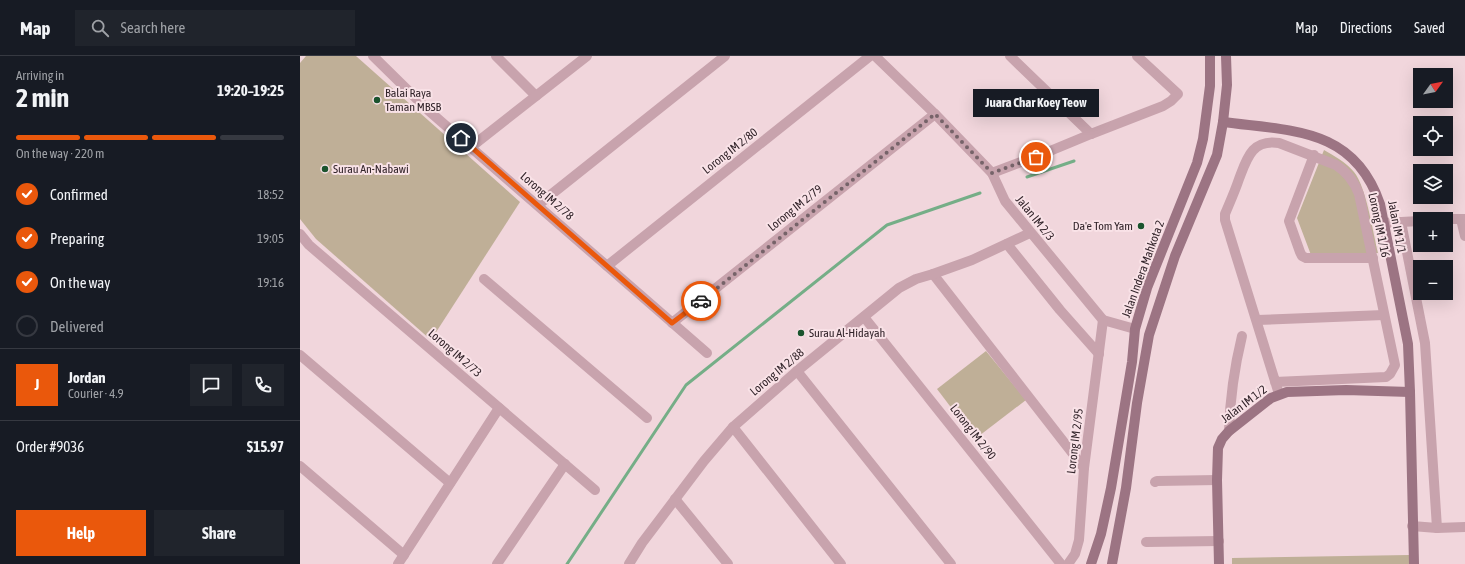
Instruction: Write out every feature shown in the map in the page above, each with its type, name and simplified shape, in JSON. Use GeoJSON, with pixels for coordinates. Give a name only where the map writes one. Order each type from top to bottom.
{"type":"FeatureCollection","features":[{"type":"Feature","properties":{"kind":"street","name":"Lorong IM 2/78"},"geometry":{"type":"LineString","coordinates":[[373,56],[429,111],[707,353]]}},
{"type":"Feature","properties":{"kind":"street"},"geometry":{"type":"LineString","coordinates":[[496,56],[536,96]]}},
{"type":"Feature","properties":{"kind":"street"},"geometry":{"type":"LineString","coordinates":[[471,147],[587,56]]}},
{"type":"Feature","properties":{"kind":"street"},"geometry":{"type":"LineString","coordinates":[[538,205],[725,56]]}},
{"type":"Feature","properties":{"kind":"street","name":"Lorong IM 2/80"},"geometry":{"type":"LineString","coordinates":[[607,266],[870,56]]}},
{"type":"Feature","properties":{"kind":"street","name":"Jalan IM 2/3"},"geometry":{"type":"LineString","coordinates":[[875,56],[935,114],[992,173],[1004,201],[1103,320]]}},
{"type":"Feature","properties":{"kind":"street"},"geometry":{"type":"LineString","coordinates":[[1010,56],[1091,134]]}},
{"type":"Feature","properties":{"kind":"street"},"geometry":{"type":"LineString","coordinates":[[992,173],[1136,117],[1171,101],[1178,94],[1137,56]]}},
{"type":"Feature","properties":{"kind":"street","name":"Jalan Indera Mahkota 2"},"geometry":{"type":"LineString","coordinates":[[1091,564],[1101,534],[1112,488],[1132,362],[1135,329],[1147,288],[1197,163],[1203,139],[1205,112],[1210,86],[1210,56]]}},
{"type":"Feature","properties":{"kind":"street"},"geometry":{"type":"LineString","coordinates":[[1112,564],[1126,488],[1137,403],[1149,335],[1175,256],[1217,155],[1223,122],[1227,85],[1226,56]]}},
{"type":"Feature","properties":{"kind":"street","name":"Lorong IM 2/79"},"geometry":{"type":"LineString","coordinates":[[672,323],[935,114]]}},
{"type":"Feature","properties":{"kind":"street","name":"Jalan IM 1/1"},"geometry":{"type":"LineString","coordinates":[[1223,122],[1292,131],[1315,136],[1337,146],[1353,157],[1367,174],[1375,188],[1380,204],[1408,344],[1414,564]]}},
{"type":"Feature","properties":{"kind":"street","name":"Lorong IM 1/16"},"geometry":{"type":"LineString","coordinates":[[1275,382],[1386,377],[1390,374],[1395,365],[1359,194],[1356,186],[1350,176],[1336,165],[1314,155],[1279,143],[1270,142],[1256,147],[1247,158],[1225,214],[1225,220],[1257,320],[1275,382],[1279,394]]}},
{"type":"Feature","properties":{"kind":"street"},"geometry":{"type":"LineString","coordinates":[[1314,155],[1289,220],[1300,252],[1306,258],[1372,258]]}},
{"type":"Feature","properties":{"kind":"street"},"geometry":{"type":"LineString","coordinates":[[1463,219],[1465,236]]}},
{"type":"Feature","properties":{"kind":"street"},"geometry":{"type":"LineString","coordinates":[[1383,223],[1413,221]]}},
{"type":"Feature","properties":{"kind":"street","name":"Jalan IM 1/1"},"geometry":{"type":"LineString","coordinates":[[1401,222],[1425,343],[1437,528]]}},
{"type":"Feature","properties":{"kind":"street","name":"Lorong IM 2/88"},"geometry":{"type":"LineString","coordinates":[[629,564],[675,499],[732,427],[797,371],[905,285],[916,279],[972,260],[1030,233]]}},
{"type":"Feature","properties":{"kind":"street","name":"Lorong IM 2/73"},"geometry":{"type":"LineString","coordinates":[[300,234],[309,245],[595,490]]}},
{"type":"Feature","properties":{"kind":"street"},"geometry":{"type":"LineString","coordinates":[[1006,244],[1060,310],[1099,354]]}},
{"type":"Feature","properties":{"kind":"street"},"geometry":{"type":"LineString","coordinates":[[933,274],[1084,468]]}},
{"type":"Feature","properties":{"kind":"street"},"geometry":{"type":"LineString","coordinates":[[484,279],[647,418]]}},
{"type":"Feature","properties":{"kind":"street"},"geometry":{"type":"LineString","coordinates":[[1257,320],[1384,315]]}},
{"type":"Feature","properties":{"kind":"street","name":"Lorong IM 2/90"},"geometry":{"type":"LineString","coordinates":[[864,317],[1061,564]]}},
{"type":"Feature","properties":{"kind":"street"},"geometry":{"type":"LineString","coordinates":[[1103,320],[1135,329]]}},
{"type":"Feature","properties":{"kind":"street","name":"Lorong IM 2/95"},"geometry":{"type":"LineString","coordinates":[[1068,564],[1075,554],[1079,540],[1084,468],[1103,320]]}},
{"type":"Feature","properties":{"kind":"street"},"geometry":{"type":"LineString","coordinates":[[1229,431],[1230,400],[1234,368],[1242,336]]}},
{"type":"Feature","properties":{"kind":"street"},"geometry":{"type":"LineString","coordinates":[[300,355],[450,483]]}},
{"type":"Feature","properties":{"kind":"street"},"geometry":{"type":"LineString","coordinates":[[797,371],[950,564]]}},
{"type":"Feature","properties":{"kind":"street","name":"Jalan IM 1/2"},"geometry":{"type":"LineString","coordinates":[[1219,564],[1217,480],[1218,448],[1222,439],[1229,431],[1254,410],[1279,394],[1288,392],[1346,390],[1410,392]]}},
{"type":"Feature","properties":{"kind":"street"},"geometry":{"type":"LineString","coordinates":[[300,466],[401,560],[499,408]]}},
{"type":"Feature","properties":{"kind":"street"},"geometry":{"type":"LineString","coordinates":[[732,427],[841,564]]}},
{"type":"Feature","properties":{"kind":"street"},"geometry":{"type":"LineString","coordinates":[[497,564],[565,464]]}},
{"type":"Feature","properties":{"kind":"street"},"geometry":{"type":"LineString","coordinates":[[1155,482],[1217,480]]}},
{"type":"Feature","properties":{"kind":"street"},"geometry":{"type":"LineString","coordinates":[[675,499],[728,564]]}},
{"type":"Feature","properties":{"kind":"street"},"geometry":{"type":"LineString","coordinates":[[1412,526],[1437,528],[1465,527]]}},
{"type":"Feature","properties":{"kind":"street"},"geometry":{"type":"LineString","coordinates":[[1146,542],[1219,541]]}},
{"type":"Feature","properties":{"kind":"shaded area"},"geometry":{"type":"Polygon","coordinates":[[[306,56],[356,56],[520,202],[431,340],[316,239],[300,219],[300,63],[306,56]]]}},
{"type":"Feature","properties":{"kind":"shaded area"},"geometry":{"type":"Polygon","coordinates":[[[1324,150],[1347,165],[1358,179],[1366,199],[1378,253],[1311,255],[1297,218],[1324,150]]]}},
{"type":"Feature","properties":{"kind":"shaded area"},"geometry":{"type":"Polygon","coordinates":[[[986,351],[1026,400],[975,439],[937,389],[986,351]]]}},
{"type":"Feature","properties":{"kind":"shaded area"},"geometry":{"type":"Polygon","coordinates":[[[1409,555],[1409,564],[1232,564],[1232,558],[1409,555]]]}},
{"type":"Feature","properties":{"kind":"waterway"},"geometry":{"type":"LineString","coordinates":[[1027,177],[1074,161]]}},
{"type":"Feature","properties":{"kind":"waterway"},"geometry":{"type":"LineString","coordinates":[[567,564],[686,385],[887,225],[980,193]]}},
{"type":"Feature","properties":{"kind":"way so far"},"geometry":{"type":"LineString","coordinates":[[701,301],[935,114],[992,173],[1036,157]]}},
{"type":"Feature","properties":{"kind":"place","name":"Balai Raya Taman MBSB"},"geometry":{"type":"Point","coordinates":[377,100]}},
{"type":"Feature","properties":{"kind":"place","name":"Juara Char Koey Teow"},"geometry":{"type":"Point","coordinates":[1036,157]}},
{"type":"Feature","properties":{"kind":"place","name":"Surau An-Nabawi"},"geometry":{"type":"Point","coordinates":[325,169]}},
{"type":"Feature","properties":{"kind":"place","name":"Da'e Tom Yam"},"geometry":{"type":"Point","coordinates":[1141,226]}},
{"type":"Feature","properties":{"kind":"place","name":"Surau Al-Hidayah"},"geometry":{"type":"Point","coordinates":[801,333]}},
{"type":"Feature","properties":{"kind":"route"},"geometry":{"type":"LineString","coordinates":[[461,138],[672,323],[701,301]]}}]}
